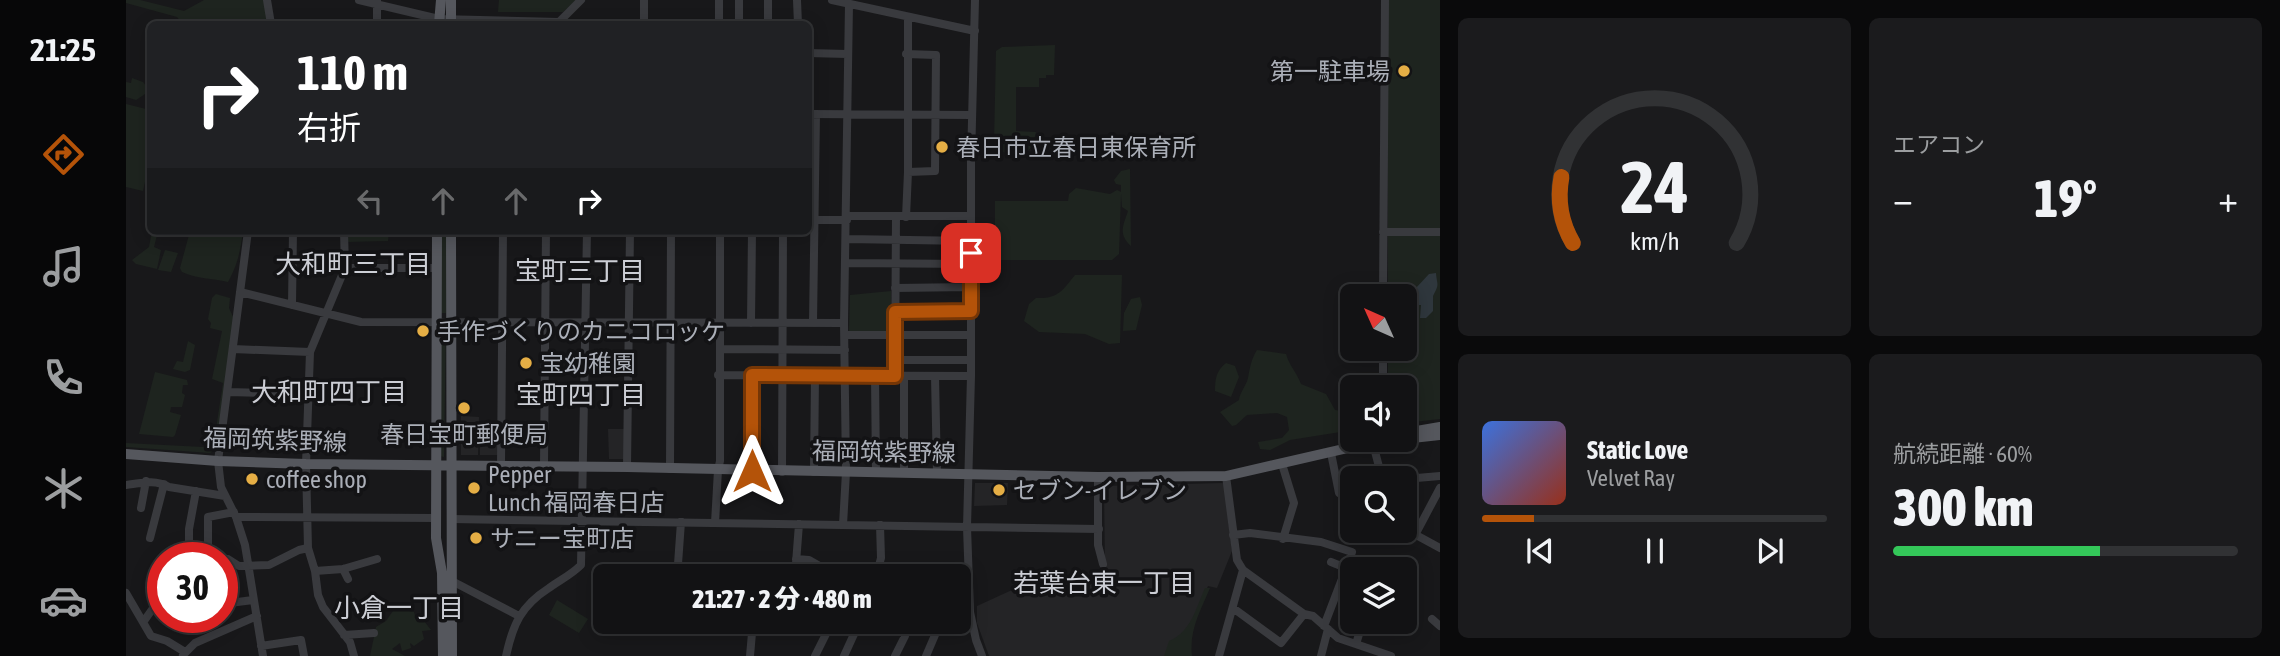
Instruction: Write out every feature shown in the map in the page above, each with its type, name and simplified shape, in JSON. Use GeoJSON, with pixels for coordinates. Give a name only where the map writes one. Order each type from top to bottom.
{"type":"FeatureCollection","features":[{"type":"Feature","properties":{"kind":"main road"},"geometry":{"type":"LineString","coordinates":[[439,21],[440,0]]}},
{"type":"Feature","properties":{"kind":"main road"},"geometry":{"type":"LineString","coordinates":[[451,0],[451,21]]}},
{"type":"Feature","properties":{"kind":"main road"},"geometry":{"type":"LineString","coordinates":[[437,235],[436,538],[442,573],[443,656]]}},
{"type":"Feature","properties":{"kind":"main road"},"geometry":{"type":"LineString","coordinates":[[451,235],[452,656]]}},
{"type":"Feature","properties":{"kind":"main road"},"geometry":{"type":"LineString","coordinates":[[1417,431],[1440,428]]}},
{"type":"Feature","properties":{"kind":"main road","name":"福岡筑紫野線"},"geometry":{"type":"LineString","coordinates":[[1417,437],[1440,435]]}},
{"type":"Feature","properties":{"kind":"main road","name":"福岡筑紫野線"},"geometry":{"type":"LineString","coordinates":[[126,454],[306,464],[544,465],[1098,477],[1226,476],[1340,451]]}},
{"type":"Feature","properties":{"kind":"street"},"geometry":{"type":"LineString","coordinates":[[267,0],[270,21]]}},
{"type":"Feature","properties":{"kind":"street"},"geometry":{"type":"LineString","coordinates":[[359,0],[377,2],[436,21]]}},
{"type":"Feature","properties":{"kind":"street"},"geometry":{"type":"LineString","coordinates":[[562,21],[581,0]]}},
{"type":"Feature","properties":{"kind":"street"},"geometry":{"type":"LineString","coordinates":[[644,21],[645,0]]}},
{"type":"Feature","properties":{"kind":"street"},"geometry":{"type":"LineString","coordinates":[[719,0],[719,21]]}},
{"type":"Feature","properties":{"kind":"street"},"geometry":{"type":"LineString","coordinates":[[739,0],[739,21]]}},
{"type":"Feature","properties":{"kind":"street"},"geometry":{"type":"LineString","coordinates":[[768,0],[768,21]]}},
{"type":"Feature","properties":{"kind":"street"},"geometry":{"type":"LineString","coordinates":[[797,0],[798,21]]}},
{"type":"Feature","properties":{"kind":"street"},"geometry":{"type":"LineString","coordinates":[[832,0],[975,31]]}},
{"type":"Feature","properties":{"kind":"street"},"geometry":{"type":"LineString","coordinates":[[876,11],[879,0]]}},
{"type":"Feature","properties":{"kind":"street"},"geometry":{"type":"LineString","coordinates":[[968,564],[975,0]]}},
{"type":"Feature","properties":{"kind":"street"},"geometry":{"type":"LineString","coordinates":[[1383,284],[1385,0]]}},
{"type":"Feature","properties":{"kind":"street"},"geometry":{"type":"LineString","coordinates":[[377,2],[377,21]]}},
{"type":"Feature","properties":{"kind":"street"},"geometry":{"type":"LineString","coordinates":[[843,525],[846,472],[844,323],[847,54],[855,3]]}},
{"type":"Feature","properties":{"kind":"street"},"geometry":{"type":"LineString","coordinates":[[906,217],[908,18]]}},
{"type":"Feature","properties":{"kind":"street"},"geometry":{"type":"LineString","coordinates":[[812,53],[847,54]]}},
{"type":"Feature","properties":{"kind":"street"},"geometry":{"type":"LineString","coordinates":[[906,54],[936,55],[935,171],[908,172]]}},
{"type":"Feature","properties":{"kind":"street"},"geometry":{"type":"LineString","coordinates":[[813,323],[812,114],[972,115]]}},
{"type":"Feature","properties":{"kind":"street"},"geometry":{"type":"LineString","coordinates":[[812,220],[971,216]]}},
{"type":"Feature","properties":{"kind":"street"},"geometry":{"type":"LineString","coordinates":[[896,217],[895,360],[900,376],[904,473]]}},
{"type":"Feature","properties":{"kind":"street"},"geometry":{"type":"LineString","coordinates":[[1383,232],[1440,232]]}},
{"type":"Feature","properties":{"kind":"street"},"geometry":{"type":"LineString","coordinates":[[247,235],[218,461],[221,487],[235,515],[248,565],[263,656]]}},
{"type":"Feature","properties":{"kind":"street"},"geometry":{"type":"LineString","coordinates":[[292,305],[293,235]]}},
{"type":"Feature","properties":{"kind":"street"},"geometry":{"type":"LineString","coordinates":[[344,235],[345,268],[310,352],[306,464],[308,548],[315,570],[318,595],[323,607],[350,642],[354,656]]}},
{"type":"Feature","properties":{"kind":"street"},"geometry":{"type":"LineString","coordinates":[[501,465],[503,235]]}},
{"type":"Feature","properties":{"kind":"street"},"geometry":{"type":"LineString","coordinates":[[544,465],[546,235]]}},
{"type":"Feature","properties":{"kind":"street"},"geometry":{"type":"LineString","coordinates":[[506,656],[512,629],[519,616],[535,598],[580,565],[587,235]]}},
{"type":"Feature","properties":{"kind":"street"},"geometry":{"type":"LineString","coordinates":[[627,467],[630,235]]}},
{"type":"Feature","properties":{"kind":"street"},"geometry":{"type":"LineString","coordinates":[[670,469],[671,235]]}},
{"type":"Feature","properties":{"kind":"street"},"geometry":{"type":"LineString","coordinates":[[715,523],[720,461],[718,235]]}},
{"type":"Feature","properties":{"kind":"street"},"geometry":{"type":"LineString","coordinates":[[751,323],[752,235]]}},
{"type":"Feature","properties":{"kind":"street"},"geometry":{"type":"LineString","coordinates":[[782,472],[783,235]]}},
{"type":"Feature","properties":{"kind":"street"},"geometry":{"type":"LineString","coordinates":[[846,239],[971,241]]}},
{"type":"Feature","properties":{"kind":"street"},"geometry":{"type":"LineString","coordinates":[[846,263],[971,264]]}},
{"type":"Feature","properties":{"kind":"street"},"geometry":{"type":"LineString","coordinates":[[345,268],[437,268]]}},
{"type":"Feature","properties":{"kind":"street"},"geometry":{"type":"LineString","coordinates":[[895,288],[971,287]]}},
{"type":"Feature","properties":{"kind":"street"},"geometry":{"type":"LineString","coordinates":[[240,292],[361,322],[844,323]]}},
{"type":"Feature","properties":{"kind":"street"},"geometry":{"type":"LineString","coordinates":[[895,312],[971,311]]}},
{"type":"Feature","properties":{"kind":"street"},"geometry":{"type":"LineString","coordinates":[[718,323],[718,375]]}},
{"type":"Feature","properties":{"kind":"street"},"geometry":{"type":"LineString","coordinates":[[846,335],[971,335]]}},
{"type":"Feature","properties":{"kind":"street"},"geometry":{"type":"LineString","coordinates":[[233,349],[310,352]]}},
{"type":"Feature","properties":{"kind":"street"},"geometry":{"type":"LineString","coordinates":[[720,349],[845,349]]}},
{"type":"Feature","properties":{"kind":"street"},"geometry":{"type":"LineString","coordinates":[[895,360],[971,360]]}},
{"type":"Feature","properties":{"kind":"street"},"geometry":{"type":"LineString","coordinates":[[718,375],[971,376]]}},
{"type":"Feature","properties":{"kind":"street"},"geometry":{"type":"LineString","coordinates":[[752,375],[752,471]]}},
{"type":"Feature","properties":{"kind":"street"},"geometry":{"type":"LineString","coordinates":[[814,472],[815,375]]}},
{"type":"Feature","properties":{"kind":"street"},"geometry":{"type":"LineString","coordinates":[[875,376],[876,473]]}},
{"type":"Feature","properties":{"kind":"street"},"geometry":{"type":"LineString","coordinates":[[935,376],[937,474]]}},
{"type":"Feature","properties":{"kind":"street"},"geometry":{"type":"LineString","coordinates":[[228,392],[310,394]]}},
{"type":"Feature","properties":{"kind":"street"},"geometry":{"type":"LineString","coordinates":[[1331,453],[1340,494]]}},
{"type":"Feature","properties":{"kind":"street"},"geometry":{"type":"LineString","coordinates":[[1282,464],[1294,503],[1283,539]]}},
{"type":"Feature","properties":{"kind":"street"},"geometry":{"type":"LineString","coordinates":[[1226,476],[1237,560],[1243,570],[1304,614],[1313,616],[1338,638],[1356,644],[1365,652],[1391,656]]}},
{"type":"Feature","properties":{"kind":"street"},"geometry":{"type":"LineString","coordinates":[[1417,478],[1440,476]]}},
{"type":"Feature","properties":{"kind":"street"},"geometry":{"type":"LineString","coordinates":[[1098,477],[1098,545],[1103,564]]}},
{"type":"Feature","properties":{"kind":"street"},"geometry":{"type":"LineString","coordinates":[[126,485],[146,481],[164,484],[169,488],[225,496]]}},
{"type":"Feature","properties":{"kind":"street"},"geometry":{"type":"LineString","coordinates":[[141,508],[146,481]]}},
{"type":"Feature","properties":{"kind":"street"},"geometry":{"type":"LineString","coordinates":[[150,538],[164,484]]}},
{"type":"Feature","properties":{"kind":"street"},"geometry":{"type":"LineString","coordinates":[[189,542],[196,491]]}},
{"type":"Feature","properties":{"kind":"street"},"geometry":{"type":"LineString","coordinates":[[1417,532],[1439,494]]}},
{"type":"Feature","properties":{"kind":"street"},"geometry":{"type":"LineString","coordinates":[[206,542],[208,517],[235,515],[436,518]]}},
{"type":"Feature","properties":{"kind":"street"},"geometry":{"type":"LineString","coordinates":[[451,519],[1098,529]]}},
{"type":"Feature","properties":{"kind":"street"},"geometry":{"type":"LineString","coordinates":[[678,564],[681,522]]}},
{"type":"Feature","properties":{"kind":"street"},"geometry":{"type":"LineString","coordinates":[[796,564],[799,524]]}},
{"type":"Feature","properties":{"kind":"street"},"geometry":{"type":"LineString","coordinates":[[879,564],[880,525]]}},
{"type":"Feature","properties":{"kind":"street"},"geometry":{"type":"LineString","coordinates":[[1233,535],[1250,533],[1321,542],[1352,552],[1350,557]]}},
{"type":"Feature","properties":{"kind":"street"},"geometry":{"type":"LineString","coordinates":[[1417,536],[1440,548]]}},
{"type":"Feature","properties":{"kind":"street"},"geometry":{"type":"LineString","coordinates":[[238,565],[269,565],[308,548]]}},
{"type":"Feature","properties":{"kind":"street"},"geometry":{"type":"LineString","coordinates":[[315,570],[343,569],[377,559]]}},
{"type":"Feature","properties":{"kind":"street"},"geometry":{"type":"LineString","coordinates":[[796,559],[809,560],[816,564]]}},
{"type":"Feature","properties":{"kind":"street"},"geometry":{"type":"LineString","coordinates":[[1331,562],[1340,566]]}},
{"type":"Feature","properties":{"kind":"street"},"geometry":{"type":"LineString","coordinates":[[343,569],[348,579]]}},
{"type":"Feature","properties":{"kind":"street"},"geometry":{"type":"LineString","coordinates":[[1219,656],[1243,570]]}},
{"type":"Feature","properties":{"kind":"street"},"geometry":{"type":"LineString","coordinates":[[442,573],[451,581],[519,616]]}},
{"type":"Feature","properties":{"kind":"street"},"geometry":{"type":"LineString","coordinates":[[443,592],[451,581]]}},
{"type":"Feature","properties":{"kind":"street"},"geometry":{"type":"LineString","coordinates":[[1321,656],[1326,627],[1340,586]]}},
{"type":"Feature","properties":{"kind":"street"},"geometry":{"type":"LineString","coordinates":[[126,593],[130,606],[152,635],[167,641],[184,654],[195,643],[257,616]]}},
{"type":"Feature","properties":{"kind":"street"},"geometry":{"type":"LineString","coordinates":[[238,602],[253,600]]}},
{"type":"Feature","properties":{"kind":"street"},"geometry":{"type":"LineString","coordinates":[[1233,608],[1281,643],[1304,614]]}},
{"type":"Feature","properties":{"kind":"street"},"geometry":{"type":"LineString","coordinates":[[971,609],[976,640],[982,656]]}},
{"type":"Feature","properties":{"kind":"street"},"geometry":{"type":"LineString","coordinates":[[144,621],[147,617]]}},
{"type":"Feature","properties":{"kind":"street"},"geometry":{"type":"LineString","coordinates":[[1432,619],[1440,626]]}},
{"type":"Feature","properties":{"kind":"street"},"geometry":{"type":"LineString","coordinates":[[344,635],[373,633]]}},
{"type":"Feature","properties":{"kind":"street"},"geometry":{"type":"LineString","coordinates":[[750,656],[752,634]]}},
{"type":"Feature","properties":{"kind":"street"},"geometry":{"type":"LineString","coordinates":[[815,656],[826,634]]}},
{"type":"Feature","properties":{"kind":"street"},"geometry":{"type":"LineString","coordinates":[[844,656],[854,634]]}},
{"type":"Feature","properties":{"kind":"street"},"geometry":{"type":"LineString","coordinates":[[895,656],[904,634]]}},
{"type":"Feature","properties":{"kind":"street"},"geometry":{"type":"LineString","coordinates":[[926,656],[935,634]]}},
{"type":"Feature","properties":{"kind":"street"},"geometry":{"type":"LineString","coordinates":[[1356,644],[1359,634]]}},
{"type":"Feature","properties":{"kind":"street"},"geometry":{"type":"LineString","coordinates":[[261,646],[301,640],[304,656]]}},
{"type":"Feature","properties":{"kind":"shaded area"},"geometry":{"type":"Polygon","coordinates":[[[126,0],[140,0],[184,11],[204,0],[265,0],[268,21],[180,21],[177,17],[126,3],[126,0]]]}},
{"type":"Feature","properties":{"kind":"shaded area"},"geometry":{"type":"Polygon","coordinates":[[[499,0],[576,0],[563,12],[498,12],[499,0]]]}},
{"type":"Feature","properties":{"kind":"shaded area"},"geometry":{"type":"Polygon","coordinates":[[[1388,0],[1440,0],[1440,419],[1417,422],[1417,375],[1388,375],[1388,361],[1418,360],[1418,284],[1388,284],[1388,0]]]}},
{"type":"Feature","properties":{"kind":"shaded area"},"geometry":{"type":"Polygon","coordinates":[[[1055,45],[1054,75],[1039,78],[1039,87],[1016,87],[1016,131],[1036,132],[1033,145],[1027,152],[999,150],[994,142],[996,51],[1002,47],[1055,45]]]}},
{"type":"Feature","properties":{"kind":"shaded area"},"geometry":{"type":"Polygon","coordinates":[[[132,78],[146,86],[145,94],[136,100],[126,97],[126,82],[131,83],[132,78]]]}},
{"type":"Feature","properties":{"kind":"shaded area"},"geometry":{"type":"Polygon","coordinates":[[[126,104],[147,109],[147,173],[143,191],[126,187],[126,104]]]}},
{"type":"Feature","properties":{"kind":"shaded area"},"geometry":{"type":"Polygon","coordinates":[[[1130,169],[1131,246],[1123,234],[1128,211],[1122,207],[1121,194],[1119,254],[1112,260],[995,260],[995,201],[1068,201],[1069,194],[1076,188],[1110,194],[1117,190],[1121,192],[1121,185],[1114,180],[1121,171],[1130,169]]]}},
{"type":"Feature","properties":{"kind":"shaded area"},"geometry":{"type":"Polygon","coordinates":[[[151,235],[157,235],[154,247],[161,250],[157,269],[136,264],[132,260],[149,247],[151,235]]]}},
{"type":"Feature","properties":{"kind":"shaded area"},"geometry":{"type":"Polygon","coordinates":[[[189,235],[242,235],[238,258],[228,282],[188,274],[180,268],[189,235]]]}},
{"type":"Feature","properties":{"kind":"shaded area"},"geometry":{"type":"Polygon","coordinates":[[[347,235],[389,235],[388,241],[347,242],[347,235]]]}},
{"type":"Feature","properties":{"kind":"shaded area"},"geometry":{"type":"Polygon","coordinates":[[[441,235],[446,235],[446,313],[441,313],[441,235]]]}},
{"type":"Feature","properties":{"kind":"shaded area"},"geometry":{"type":"Polygon","coordinates":[[[165,250],[178,253],[171,272],[158,270],[165,250]]]}},
{"type":"Feature","properties":{"kind":"shaded area"},"geometry":{"type":"Polygon","coordinates":[[[1436,273],[1438,284],[1433,296],[1433,311],[1426,318],[1420,318],[1418,286],[1429,274],[1436,273]]]}},
{"type":"Feature","properties":{"kind":"shaded area"},"geometry":{"type":"Polygon","coordinates":[[[1075,275],[1122,275],[1120,343],[1109,344],[1085,334],[1039,332],[1024,321],[1029,304],[1036,298],[1059,293],[1075,275]]]}},
{"type":"Feature","properties":{"kind":"shaded area"},"geometry":{"type":"Polygon","coordinates":[[[891,291],[891,331],[849,331],[850,295],[891,291]]]}},
{"type":"Feature","properties":{"kind":"shaded area"},"geometry":{"type":"Polygon","coordinates":[[[216,294],[230,298],[229,308],[234,319],[216,449],[210,453],[126,447],[126,443],[203,447],[214,442],[223,383],[212,379],[222,331],[210,328],[208,319],[212,298],[216,294]]]}},
{"type":"Feature","properties":{"kind":"shaded area"},"geometry":{"type":"Polygon","coordinates":[[[1140,297],[1142,305],[1136,330],[1123,331],[1124,313],[1131,299],[1140,297]]]}},
{"type":"Feature","properties":{"kind":"shaded area"},"geometry":{"type":"Polygon","coordinates":[[[441,326],[446,326],[444,457],[440,456],[441,326]]]}},
{"type":"Feature","properties":{"kind":"shaded area"},"geometry":{"type":"Polygon","coordinates":[[[188,341],[195,345],[190,370],[185,372],[173,369],[177,361],[183,362],[188,341]]]}},
{"type":"Feature","properties":{"kind":"shaded area"},"geometry":{"type":"Polygon","coordinates":[[[1257,350],[1286,354],[1301,384],[1326,394],[1335,410],[1340,411],[1340,432],[1290,440],[1270,450],[1260,449],[1258,442],[1282,438],[1289,430],[1287,417],[1277,413],[1247,415],[1232,426],[1220,412],[1239,400],[1257,350]]]}},
{"type":"Feature","properties":{"kind":"shaded area"},"geometry":{"type":"Polygon","coordinates":[[[1226,363],[1235,366],[1239,377],[1231,397],[1215,391],[1217,376],[1226,363]]]}},
{"type":"Feature","properties":{"kind":"shaded area"},"geometry":{"type":"Polygon","coordinates":[[[155,372],[187,380],[188,385],[183,385],[182,393],[185,395],[182,407],[171,407],[170,412],[181,415],[173,437],[139,434],[155,372]]]}},
{"type":"Feature","properties":{"kind":"shaded area"},"geometry":{"type":"Polygon","coordinates":[[[461,416],[479,417],[478,455],[461,455],[461,416]]]}},
{"type":"Feature","properties":{"kind":"shaded area"},"geometry":{"type":"Polygon","coordinates":[[[608,429],[624,429],[624,459],[609,459],[608,429]]]}},
{"type":"Feature","properties":{"kind":"shaded area"},"geometry":{"type":"Polygon","coordinates":[[[480,432],[499,432],[499,455],[480,455],[480,432]]]}},
{"type":"Feature","properties":{"kind":"shaded area"},"geometry":{"type":"Polygon","coordinates":[[[975,483],[1008,483],[1007,505],[974,506],[975,483]]]}},
{"type":"Feature","properties":{"kind":"shaded area"},"geometry":{"type":"Polygon","coordinates":[[[1224,483],[1232,551],[1217,588],[1208,586],[1188,633],[1186,656],[989,656],[977,623],[977,606],[1027,583],[1034,592],[1105,568],[1104,486],[1224,483]]]}},
{"type":"Feature","properties":{"kind":"shaded area"},"geometry":{"type":"Polygon","coordinates":[[[1205,588],[1210,588],[1194,629],[1192,656],[1164,656],[1169,641],[1188,626],[1205,588]]]}},
{"type":"Feature","properties":{"kind":"shaded area"},"geometry":{"type":"Polygon","coordinates":[[[557,600],[588,619],[579,633],[549,615],[557,600]]]}},
{"type":"Feature","properties":{"kind":"shaded area"},"geometry":{"type":"Polygon","coordinates":[[[395,608],[414,612],[416,620],[424,621],[431,630],[422,631],[424,639],[414,646],[410,643],[411,648],[402,651],[400,643],[392,649],[405,656],[370,656],[376,627],[386,621],[395,608]]]}},
{"type":"Feature","properties":{"kind":"place","name":"第一駐車場"},"geometry":{"type":"Point","coordinates":[1404,71]}},
{"type":"Feature","properties":{"kind":"place","name":"春日市立春日東保育所"},"geometry":{"type":"Point","coordinates":[942,147]}},
{"type":"Feature","properties":{"kind":"place","name":"手作づくりのカニコロッケ"},"geometry":{"type":"Point","coordinates":[423,331]}},
{"type":"Feature","properties":{"kind":"place","name":"宝幼稚園"},"geometry":{"type":"Point","coordinates":[526,363]}},
{"type":"Feature","properties":{"kind":"place","name":"春日宝町郵便局"},"geometry":{"type":"Point","coordinates":[464,408]}},
{"type":"Feature","properties":{"kind":"place","name":"coffee shop"},"geometry":{"type":"Point","coordinates":[252,479]}},
{"type":"Feature","properties":{"kind":"place","name":"Pepper Lunch 福岡春日店"},"geometry":{"type":"Point","coordinates":[474,488]}},
{"type":"Feature","properties":{"kind":"place","name":"セブン-イレブン"},"geometry":{"type":"Point","coordinates":[999,490]}},
{"type":"Feature","properties":{"kind":"place","name":"サニー宝町店"},"geometry":{"type":"Point","coordinates":[476,538]}},
{"type":"Feature","properties":{"kind":"district","name":"大和町三丁目"},"geometry":{"type":"Point","coordinates":[353,264]}},
{"type":"Feature","properties":{"kind":"district","name":"宝町三丁目"},"geometry":{"type":"Point","coordinates":[580,271]}},
{"type":"Feature","properties":{"kind":"district","name":"大和町四丁目"},"geometry":{"type":"Point","coordinates":[329,392]}},
{"type":"Feature","properties":{"kind":"district","name":"宝町四丁目"},"geometry":{"type":"Point","coordinates":[581,395]}},
{"type":"Feature","properties":{"kind":"district","name":"若葉台東一丁目"},"geometry":{"type":"Point","coordinates":[1104,583]}},
{"type":"Feature","properties":{"kind":"district","name":"小倉一丁目"},"geometry":{"type":"Point","coordinates":[399,608]}},
{"type":"Feature","properties":{"kind":"route"},"geometry":{"type":"LineString","coordinates":[[752,471],[752,375],[895,376],[895,312],[971,311],[971,253]]}}]}
